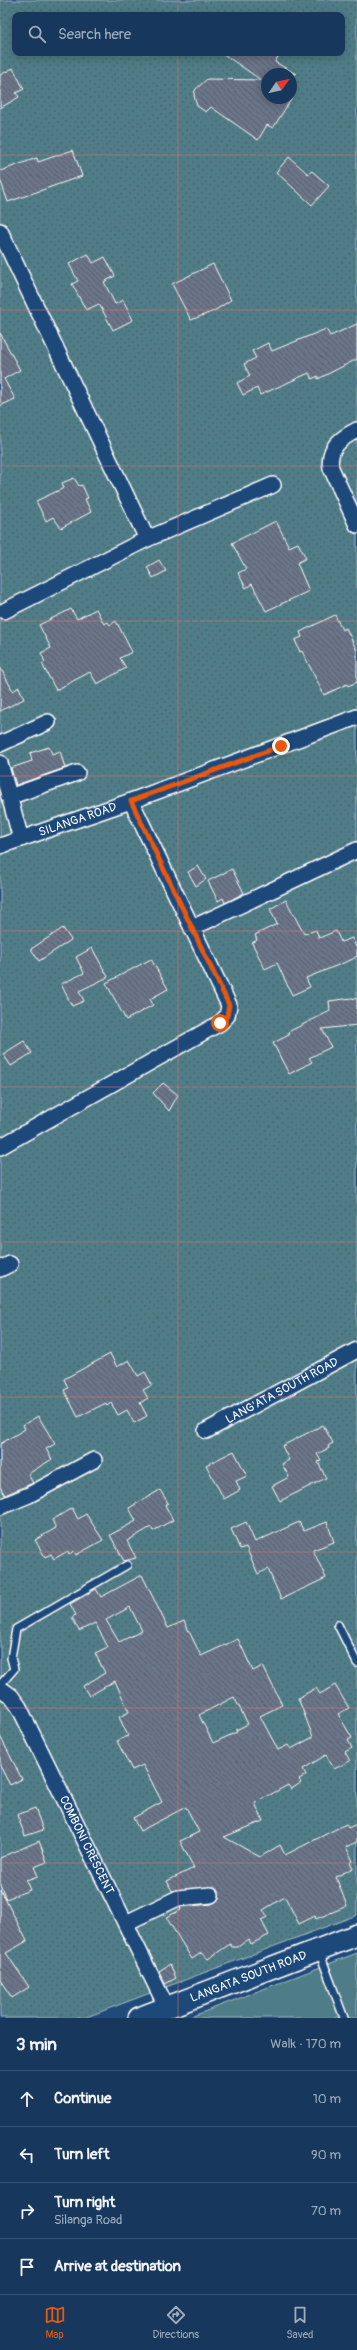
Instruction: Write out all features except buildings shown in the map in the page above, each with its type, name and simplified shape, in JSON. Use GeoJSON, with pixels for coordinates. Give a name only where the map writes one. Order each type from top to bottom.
{"type":"FeatureCollection","features":[{"type":"Feature","properties":{"kind":"street"},"geometry":{"type":"LineString","coordinates":[[0,231],[147,539]]}},
{"type":"Feature","properties":{"kind":"street"},"geometry":{"type":"LineString","coordinates":[[357,430],[334,447],[329,460],[331,468],[357,525]]}},
{"type":"Feature","properties":{"kind":"street"},"geometry":{"type":"LineString","coordinates":[[4,611],[147,539],[273,485]]}},
{"type":"Feature","properties":{"kind":"street","name":"SILANGA ROAD"},"geometry":{"type":"LineString","coordinates":[[0,846],[131,801],[357,717]]}},
{"type":"Feature","properties":{"kind":"street"},"geometry":{"type":"LineString","coordinates":[[0,744],[48,722]]}},
{"type":"Feature","properties":{"kind":"street"},"geometry":{"type":"LineString","coordinates":[[0,763],[21,839]]}},
{"type":"Feature","properties":{"kind":"street"},"geometry":{"type":"LineString","coordinates":[[9,797],[77,773]]}},
{"type":"Feature","properties":{"kind":"street"},"geometry":{"type":"LineString","coordinates":[[0,1147],[220,1023],[227,1016],[229,1005],[131,801]]}},
{"type":"Feature","properties":{"kind":"street"},"geometry":{"type":"LineString","coordinates":[[192,928],[357,850]]}},
{"type":"Feature","properties":{"kind":"street","name":"LANG'ATA SOUTH ROAD"},"geometry":{"type":"LineString","coordinates":[[206,1431],[357,1350]]}},
{"type":"Feature","properties":{"kind":"street"},"geometry":{"type":"LineString","coordinates":[[0,1507],[29,1495],[94,1460]]}},
{"type":"Feature","properties":{"kind":"street","name":"COMBONI CRESCENT"},"geometry":{"type":"LineString","coordinates":[[0,1688],[11,1696],[19,1707],[167,2008]]}},
{"type":"Feature","properties":{"kind":"street"},"geometry":{"type":"LineString","coordinates":[[126,1923],[178,1898],[211,1895]]}},
{"type":"Feature","properties":{"kind":"street","name":"LANGATA SOUTH ROAD"},"geometry":{"type":"LineString","coordinates":[[139,2018],[319,1951],[357,1935]]}},
{"type":"Feature","properties":{"kind":"lane"},"geometry":{"type":"LineString","coordinates":[[0,1685],[14,1669],[12,1658],[16,1629],[127,1566]]}},
{"type":"Feature","properties":{"kind":"lane"},"geometry":{"type":"LineString","coordinates":[[338,1625],[357,1663]]}},
{"type":"Feature","properties":{"kind":"lane"},"geometry":{"type":"LineString","coordinates":[[319,1951],[344,2018]]}},
{"type":"Feature","properties":{"kind":"green space"},"geometry":{"type":"Polygon","coordinates":[[[0,0],[357,0],[357,1915],[84,2018],[0,2018],[0,0]]]}},
{"type":"Feature","properties":{"kind":"green space"},"geometry":{"type":"Polygon","coordinates":[[[357,1953],[357,2018],[188,2018],[357,1953]]]}},
{"type":"Feature","properties":{"kind":"route"},"geometry":{"type":"LineString","coordinates":[[220,1023],[227,1016],[229,1005],[131,801],[281,746]]}}]}
